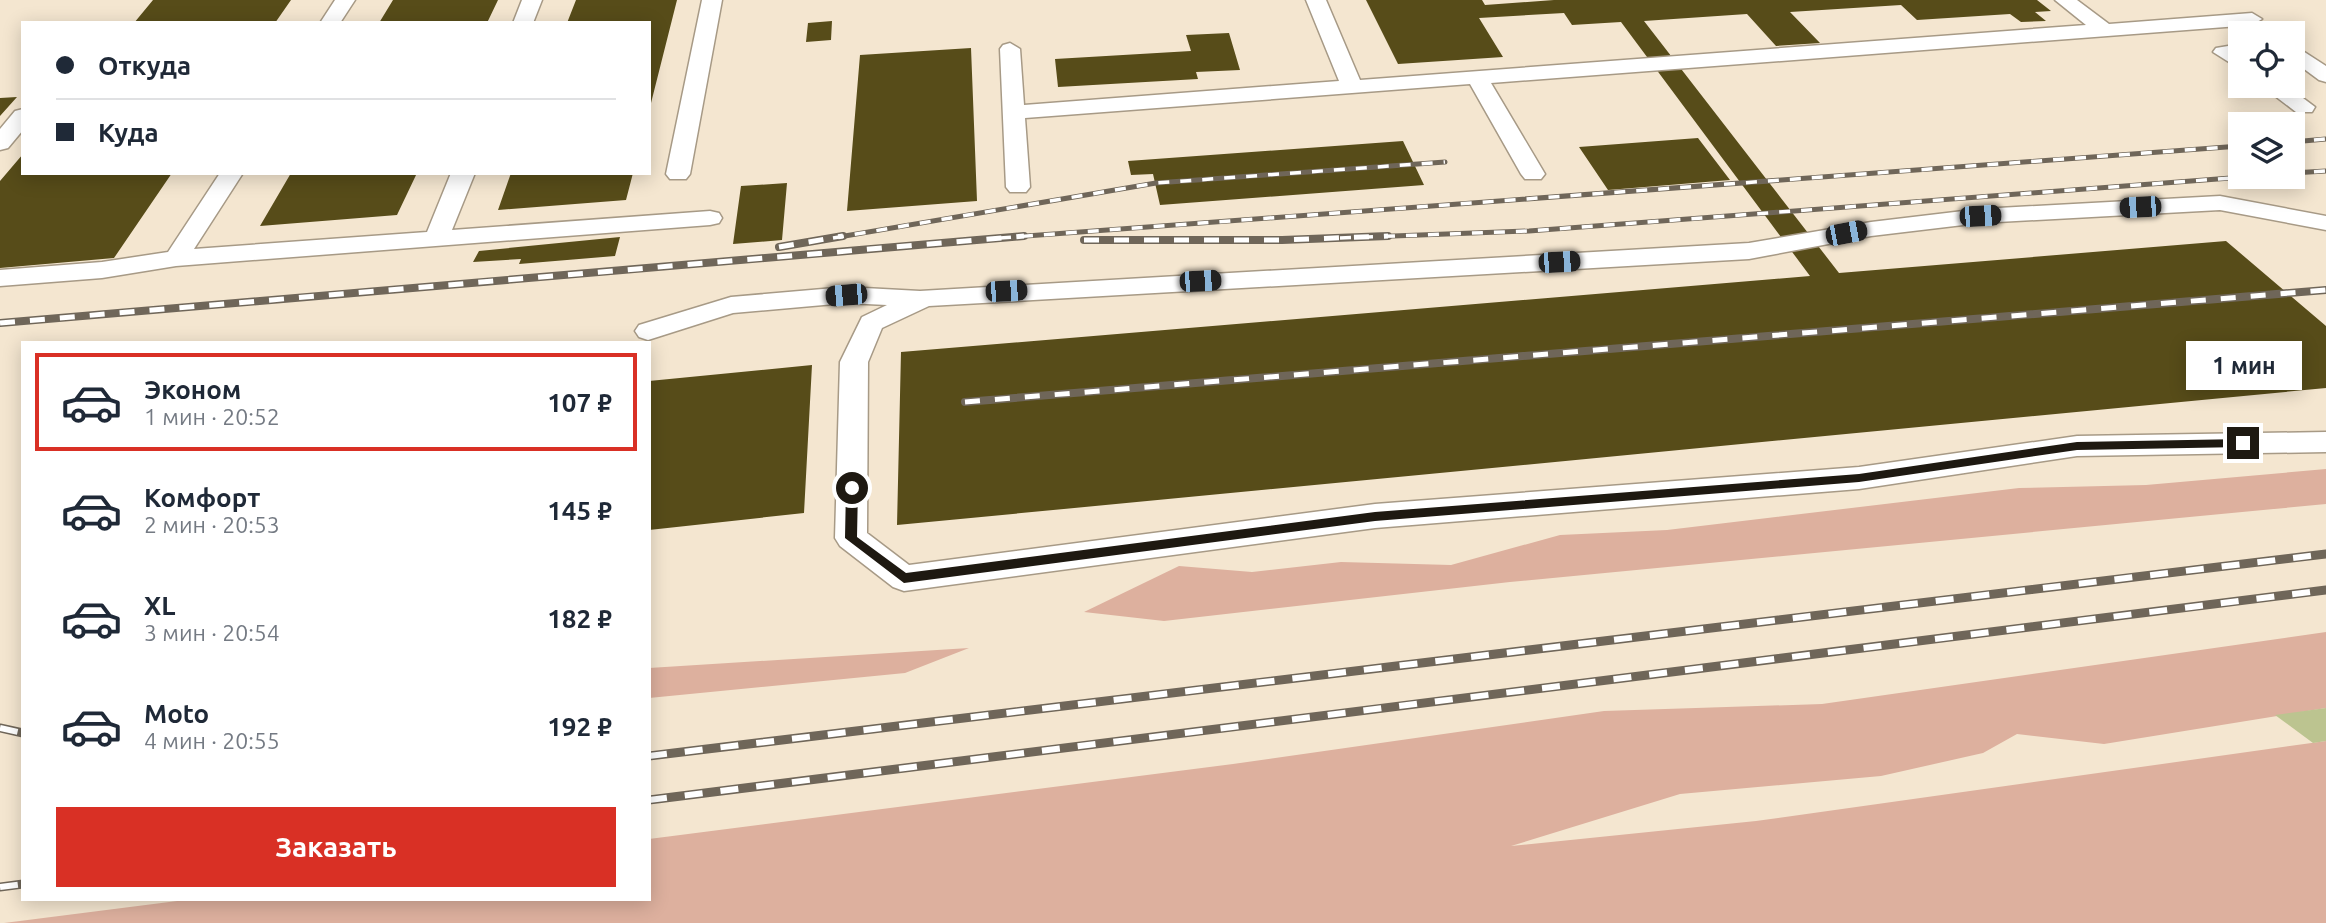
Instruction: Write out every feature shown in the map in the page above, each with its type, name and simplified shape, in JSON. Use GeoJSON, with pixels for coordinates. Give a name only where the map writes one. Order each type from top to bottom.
{"type":"FeatureCollection","features":[{"type":"Feature","properties":{"kind":"lane"},"geometry":{"type":"LineString","coordinates":[[331,21],[345,0]]}},
{"type":"Feature","properties":{"kind":"lane"},"geometry":{"type":"LineString","coordinates":[[524,21],[532,0]]}},
{"type":"Feature","properties":{"kind":"lane"},"geometry":{"type":"LineString","coordinates":[[678,174],[712,0]]}},
{"type":"Feature","properties":{"kind":"lane"},"geometry":{"type":"LineString","coordinates":[[1316,0],[1352,87]]}},
{"type":"Feature","properties":{"kind":"lane"},"geometry":{"type":"LineString","coordinates":[[2065,0],[2105,30]]}},
{"type":"Feature","properties":{"kind":"lane"},"geometry":{"type":"LineString","coordinates":[[2238,0],[2255,21]]}},
{"type":"Feature","properties":{"kind":"lane"},"geometry":{"type":"LineString","coordinates":[[1014,112],[2252,19]]}},
{"type":"Feature","properties":{"kind":"lane"},"geometry":{"type":"LineString","coordinates":[[1010,49],[1018,187]]}},
{"type":"Feature","properties":{"kind":"lane"},"geometry":{"type":"LineString","coordinates":[[2305,60],[2326,76]]}},
{"type":"Feature","properties":{"kind":"lane"},"geometry":{"type":"LineString","coordinates":[[1476,78],[1533,174]]}},
{"type":"Feature","properties":{"kind":"lane"},"geometry":{"type":"LineString","coordinates":[[2291,98],[2304,107]]}},
{"type":"Feature","properties":{"kind":"lane"},"geometry":{"type":"LineString","coordinates":[[0,143],[21,118]]}},
{"type":"Feature","properties":{"kind":"lane"},"geometry":{"type":"LineString","coordinates":[[176,258],[231,175]]}},
{"type":"Feature","properties":{"kind":"lane"},"geometry":{"type":"LineString","coordinates":[[437,237],[462,175]]}},
{"type":"Feature","properties":{"kind":"lane"},"geometry":{"type":"LineString","coordinates":[[648,331],[731,305],[846,295],[924,298],[1749,251],[1871,229],[1980,216],[2220,203],[2326,223]]}},
{"type":"Feature","properties":{"kind":"lane"},"geometry":{"type":"LineString","coordinates":[[0,278],[102,271],[176,258],[710,218]]}},
{"type":"Feature","properties":{"kind":"lane"},"geometry":{"type":"LineString","coordinates":[[924,298],[871,323],[854,362],[851,538],[904,578],[1375,516],[1859,478],[2077,446],[2326,442]]}},
{"type":"Feature","properties":{"kind":"shaded area"},"geometry":{"type":"Polygon","coordinates":[[[2326,469],[2326,504],[1510,582],[1164,621],[1084,612],[1179,566],[1252,572],[1341,562],[1451,565],[1560,535],[1667,530],[2019,488],[2146,485],[2326,469]]]}},
{"type":"Feature","properties":{"kind":"shaded area"},"geometry":{"type":"Polygon","coordinates":[[[2326,632],[2326,708],[2104,744],[2017,734],[1983,753],[1881,776],[1680,794],[1511,846],[1756,821],[2326,741],[2326,923],[4,923],[177,901],[651,901],[651,839],[1233,764],[1604,711],[1822,704],[2326,632]]]}},
{"type":"Feature","properties":{"kind":"shaded area"},"geometry":{"type":"Polygon","coordinates":[[[969,648],[905,673],[651,698],[651,668],[969,648]]]}},
{"type":"Feature","properties":{"kind":"shaded area"},"geometry":{"type":"Polygon","coordinates":[[[2326,708],[2326,741],[2313,743],[2275,715],[2326,708]]]}},
{"type":"Feature","properties":{"kind":"building"},"geometry":{"type":"Polygon","coordinates":[[[153,0],[291,0],[276,21],[136,21],[153,0]]]}},
{"type":"Feature","properties":{"kind":"building"},"geometry":{"type":"Polygon","coordinates":[[[393,0],[498,0],[488,21],[380,21],[393,0]]]}},
{"type":"Feature","properties":{"kind":"building"},"geometry":{"type":"Polygon","coordinates":[[[576,0],[677,0],[651,103],[651,21],[568,21],[576,0]]]}},
{"type":"Feature","properties":{"kind":"building"},"geometry":{"type":"Polygon","coordinates":[[[1366,0],[1482,0],[1485,5],[1554,0],[2037,0],[2051,11],[2035,12],[2046,21],[2021,22],[2010,14],[1917,20],[1901,5],[1790,12],[1820,43],[1776,46],[1747,14],[1644,21],[1839,273],[2226,241],[2326,326],[2326,388],[897,525],[901,352],[1810,276],[1621,22],[1572,25],[1564,13],[1479,18],[1503,57],[1398,64],[1366,0]]]}},
{"type":"Feature","properties":{"kind":"building"},"geometry":{"type":"Polygon","coordinates":[[[832,21],[831,40],[806,42],[808,23],[832,21]]]}},
{"type":"Feature","properties":{"kind":"building"},"geometry":{"type":"Polygon","coordinates":[[[1229,33],[1240,70],[1196,72],[1198,79],[1058,87],[1055,59],[1191,51],[1186,35],[1229,33]]]}},
{"type":"Feature","properties":{"kind":"building"},"geometry":{"type":"Polygon","coordinates":[[[971,48],[977,201],[847,211],[860,55],[971,48]]]}},
{"type":"Feature","properties":{"kind":"building"},"geometry":{"type":"Polygon","coordinates":[[[17,97],[0,116],[0,98],[17,97]]]}},
{"type":"Feature","properties":{"kind":"building"},"geometry":{"type":"Polygon","coordinates":[[[1698,138],[1730,180],[1608,190],[1579,147],[1698,138]]]}},
{"type":"Feature","properties":{"kind":"building"},"geometry":{"type":"Polygon","coordinates":[[[1403,141],[1424,185],[1160,205],[1153,174],[1131,175],[1128,161],[1403,141]]]}},
{"type":"Feature","properties":{"kind":"building"},"geometry":{"type":"Polygon","coordinates":[[[21,156],[21,175],[171,175],[114,258],[0,268],[0,181],[21,156]]]}},
{"type":"Feature","properties":{"kind":"building"},"geometry":{"type":"Polygon","coordinates":[[[290,175],[416,175],[397,215],[260,226],[290,175]]]}},
{"type":"Feature","properties":{"kind":"building"},"geometry":{"type":"Polygon","coordinates":[[[510,175],[632,175],[626,200],[498,210],[510,175]]]}},
{"type":"Feature","properties":{"kind":"building"},"geometry":{"type":"Polygon","coordinates":[[[787,183],[782,240],[733,244],[741,186],[787,183]]]}},
{"type":"Feature","properties":{"kind":"building"},"geometry":{"type":"Polygon","coordinates":[[[620,237],[615,256],[519,264],[521,259],[473,262],[479,251],[620,237]]]}},
{"type":"Feature","properties":{"kind":"building"},"geometry":{"type":"Polygon","coordinates":[[[812,365],[804,513],[651,530],[651,381],[812,365]]]}},
{"type":"Feature","properties":{"kind":"railway"},"geometry":{"type":"LineString","coordinates":[[2305,141],[2326,139]]}},
{"type":"Feature","properties":{"kind":"railway"},"geometry":{"type":"LineString","coordinates":[[1004,238],[2228,147]]}},
{"type":"Feature","properties":{"kind":"railway"},"geometry":{"type":"LineString","coordinates":[[833,238],[1156,183],[1445,162]]}},
{"type":"Feature","properties":{"kind":"railway"},"geometry":{"type":"LineString","coordinates":[[2305,172],[2326,171]]}},
{"type":"Feature","properties":{"kind":"railway"},"geometry":{"type":"LineString","coordinates":[[1340,238],[1529,231],[2228,178]]}},
{"type":"Feature","properties":{"kind":"railway"},"geometry":{"type":"LineString","coordinates":[[779,247],[843,236]]}},
{"type":"Feature","properties":{"kind":"railway"},"geometry":{"type":"LineString","coordinates":[[1004,238],[1024,236]]}},
{"type":"Feature","properties":{"kind":"railway"},"geometry":{"type":"LineString","coordinates":[[1084,240],[1282,240],[1388,236]]}},
{"type":"Feature","properties":{"kind":"railway"},"geometry":{"type":"LineString","coordinates":[[0,323],[1004,238]]}},
{"type":"Feature","properties":{"kind":"railway"},"geometry":{"type":"LineString","coordinates":[[965,402],[2326,290]]}},
{"type":"Feature","properties":{"kind":"railway"},"geometry":{"type":"LineString","coordinates":[[651,756],[2326,554]]}},
{"type":"Feature","properties":{"kind":"railway"},"geometry":{"type":"LineString","coordinates":[[651,800],[2326,590]]}},
{"type":"Feature","properties":{"kind":"railway"},"geometry":{"type":"LineString","coordinates":[[0,728],[21,733]]}},
{"type":"Feature","properties":{"kind":"railway"},"geometry":{"type":"LineString","coordinates":[[0,887],[21,884]]}},
{"type":"Feature","properties":{"kind":"route"},"geometry":{"type":"LineString","coordinates":[[852,488],[851,538],[904,578],[1375,516],[1859,478],[2077,446],[2243,443]]}}]}
